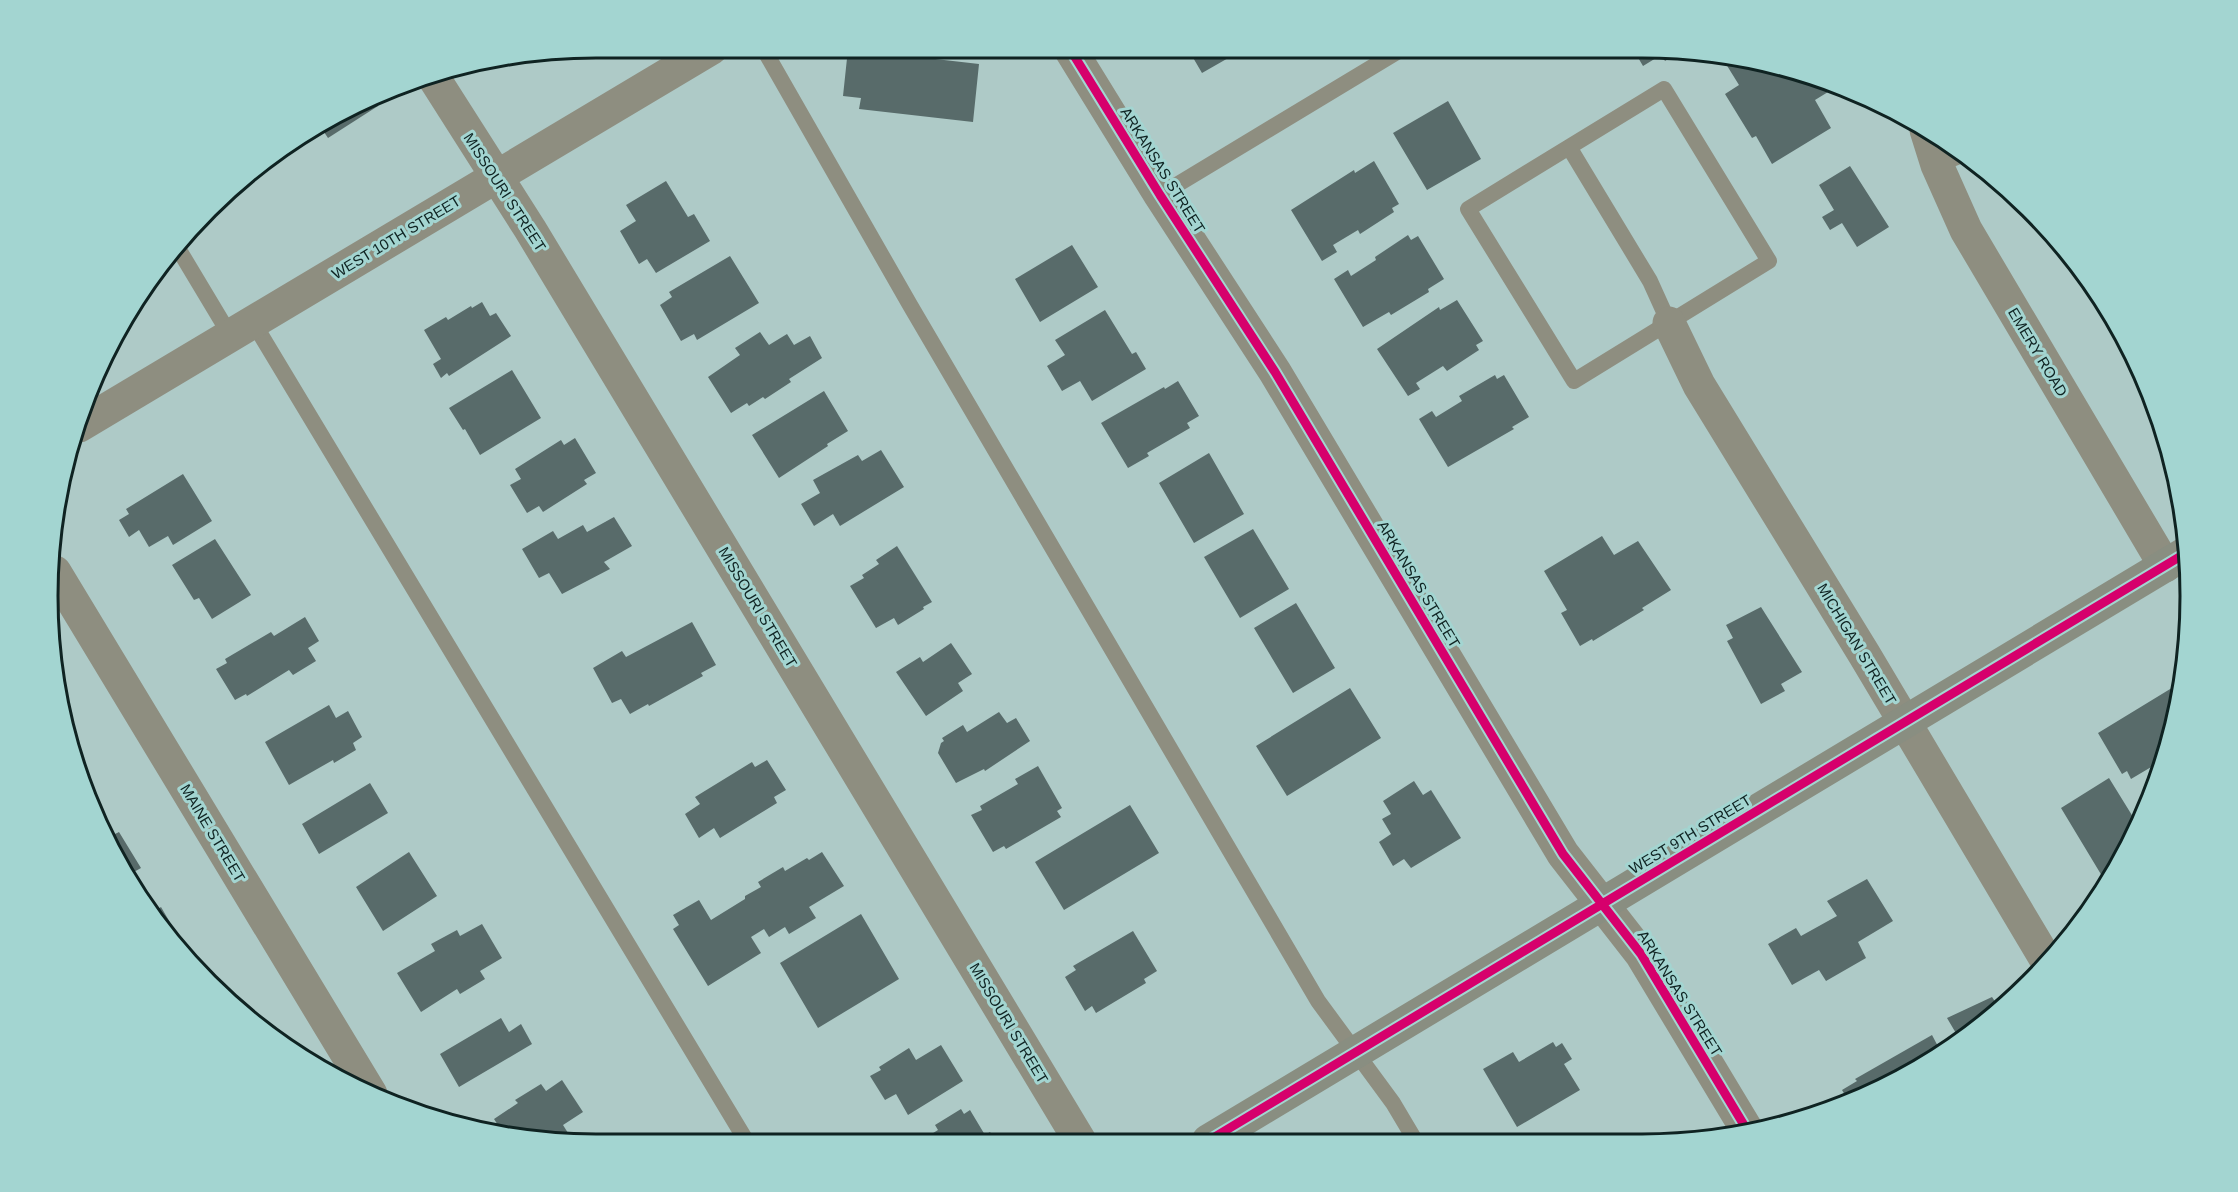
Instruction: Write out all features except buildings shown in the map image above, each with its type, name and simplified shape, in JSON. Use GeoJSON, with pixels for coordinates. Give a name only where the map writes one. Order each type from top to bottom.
{"type":"FeatureCollection","features":[{"type":"Feature","properties":{"kind":"main road","name":"WEST 9TH STREET"},"geometry":{"type":"LineString","coordinates":[[1221,1134],[2175,560]]}},
{"type":"Feature","properties":{"kind":"street","name":"WEST 10TH STREET"},"geometry":{"type":"LineString","coordinates":[[88,421],[695,58]]}},
{"type":"Feature","properties":{"kind":"street","name":"ARKANSAS STREET"},"geometry":{"type":"LineString","coordinates":[[1076,58],[1160,195],[1275,372],[1563,854],[1641,954],[1743,1124]]}},
{"type":"Feature","properties":{"kind":"street","name":"MISSOURI STREET"},"geometry":{"type":"LineString","coordinates":[[437,83],[530,229],[1076,1134]]}},
{"type":"Feature","properties":{"kind":"street","name":"EMERY ROAD"},"geometry":{"type":"LineString","coordinates":[[1950,160],[1966,230],[2175,560]]}},
{"type":"Feature","properties":{"kind":"street","name":"MICHIGAN STREET"},"geometry":{"type":"LineString","coordinates":[[1669,323],[1699,385],[1905,722],[2043,954]]}},
{"type":"Feature","properties":{"kind":"street","name":"MAINE STREET"},"geometry":{"type":"LineString","coordinates":[[59,579],[363,1080]]}},
{"type":"Feature","properties":{"kind":"lane"},"geometry":{"type":"LineString","coordinates":[[769,58],[922,326],[1318,1001],[1393,1103],[1411,1134]]}},
{"type":"Feature","properties":{"kind":"lane"},"geometry":{"type":"LineString","coordinates":[[1160,195],[1387,58]]}},
{"type":"Feature","properties":{"kind":"lane"},"geometry":{"type":"LineString","coordinates":[[1664,89],[1769,261],[1669,323],[1574,381],[1468,209],[1664,89]]}},
{"type":"Feature","properties":{"kind":"lane"},"geometry":{"type":"LineString","coordinates":[[1569,147],[1650,281],[1669,323]]}},
{"type":"Feature","properties":{"kind":"lane"},"geometry":{"type":"LineString","coordinates":[[182,254],[242,329],[742,1134]]}},
{"type":"Feature","properties":{"kind":"cycle path"},"geometry":{"type":"LineString","coordinates":[[1076,58],[1160,195],[1275,372],[1563,854],[1641,954],[1743,1124]]}},
{"type":"Feature","properties":{"kind":"cycle path"},"geometry":{"type":"LineString","coordinates":[[1220,1134],[2178,558]]}}]}
